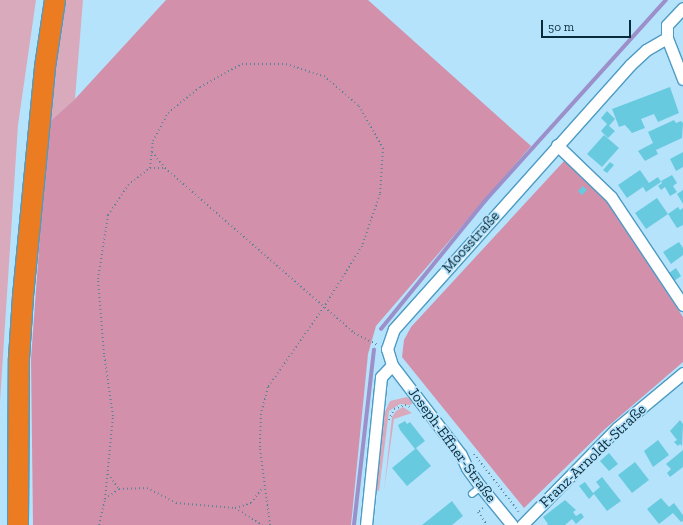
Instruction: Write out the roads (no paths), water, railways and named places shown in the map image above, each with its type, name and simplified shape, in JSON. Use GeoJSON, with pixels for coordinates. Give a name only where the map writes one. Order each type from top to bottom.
{"type":"FeatureCollection","features":[{"type":"Feature","properties":{"kind":"highway"},"geometry":{"type":"LineString","coordinates":[[18,525],[19,358],[23,296],[43,82],[55,0]]}},
{"type":"Feature","properties":{"kind":"street"},"geometry":{"type":"LineString","coordinates":[[683,8],[667,26],[667,38],[683,78]]}},
{"type":"Feature","properties":{"kind":"street","name":"Moosstraße"},"geometry":{"type":"LineString","coordinates":[[392,365],[387,349],[394,329],[630,64],[646,50],[667,38]]}},
{"type":"Feature","properties":{"kind":"street"},"geometry":{"type":"LineString","coordinates":[[557,145],[611,197],[683,305]]}},
{"type":"Feature","properties":{"kind":"street"},"geometry":{"type":"LineString","coordinates":[[366,525],[381,377],[392,365]]}},
{"type":"Feature","properties":{"kind":"street","name":"Joseph-Effner-Straße"},"geometry":{"type":"LineString","coordinates":[[392,365],[461,455],[476,490],[512,525]]}},
{"type":"Feature","properties":{"kind":"street","name":"Franz-Arnoldt-Straße"},"geometry":{"type":"LineString","coordinates":[[522,525],[617,428],[683,373]]}},
{"type":"Feature","properties":{"kind":"waterway"},"geometry":{"type":"LineString","coordinates":[[381,329],[485,201],[666,0]]}},
{"type":"Feature","properties":{"kind":"waterway"},"geometry":{"type":"LineString","coordinates":[[354,525],[374,350]]}}]}
